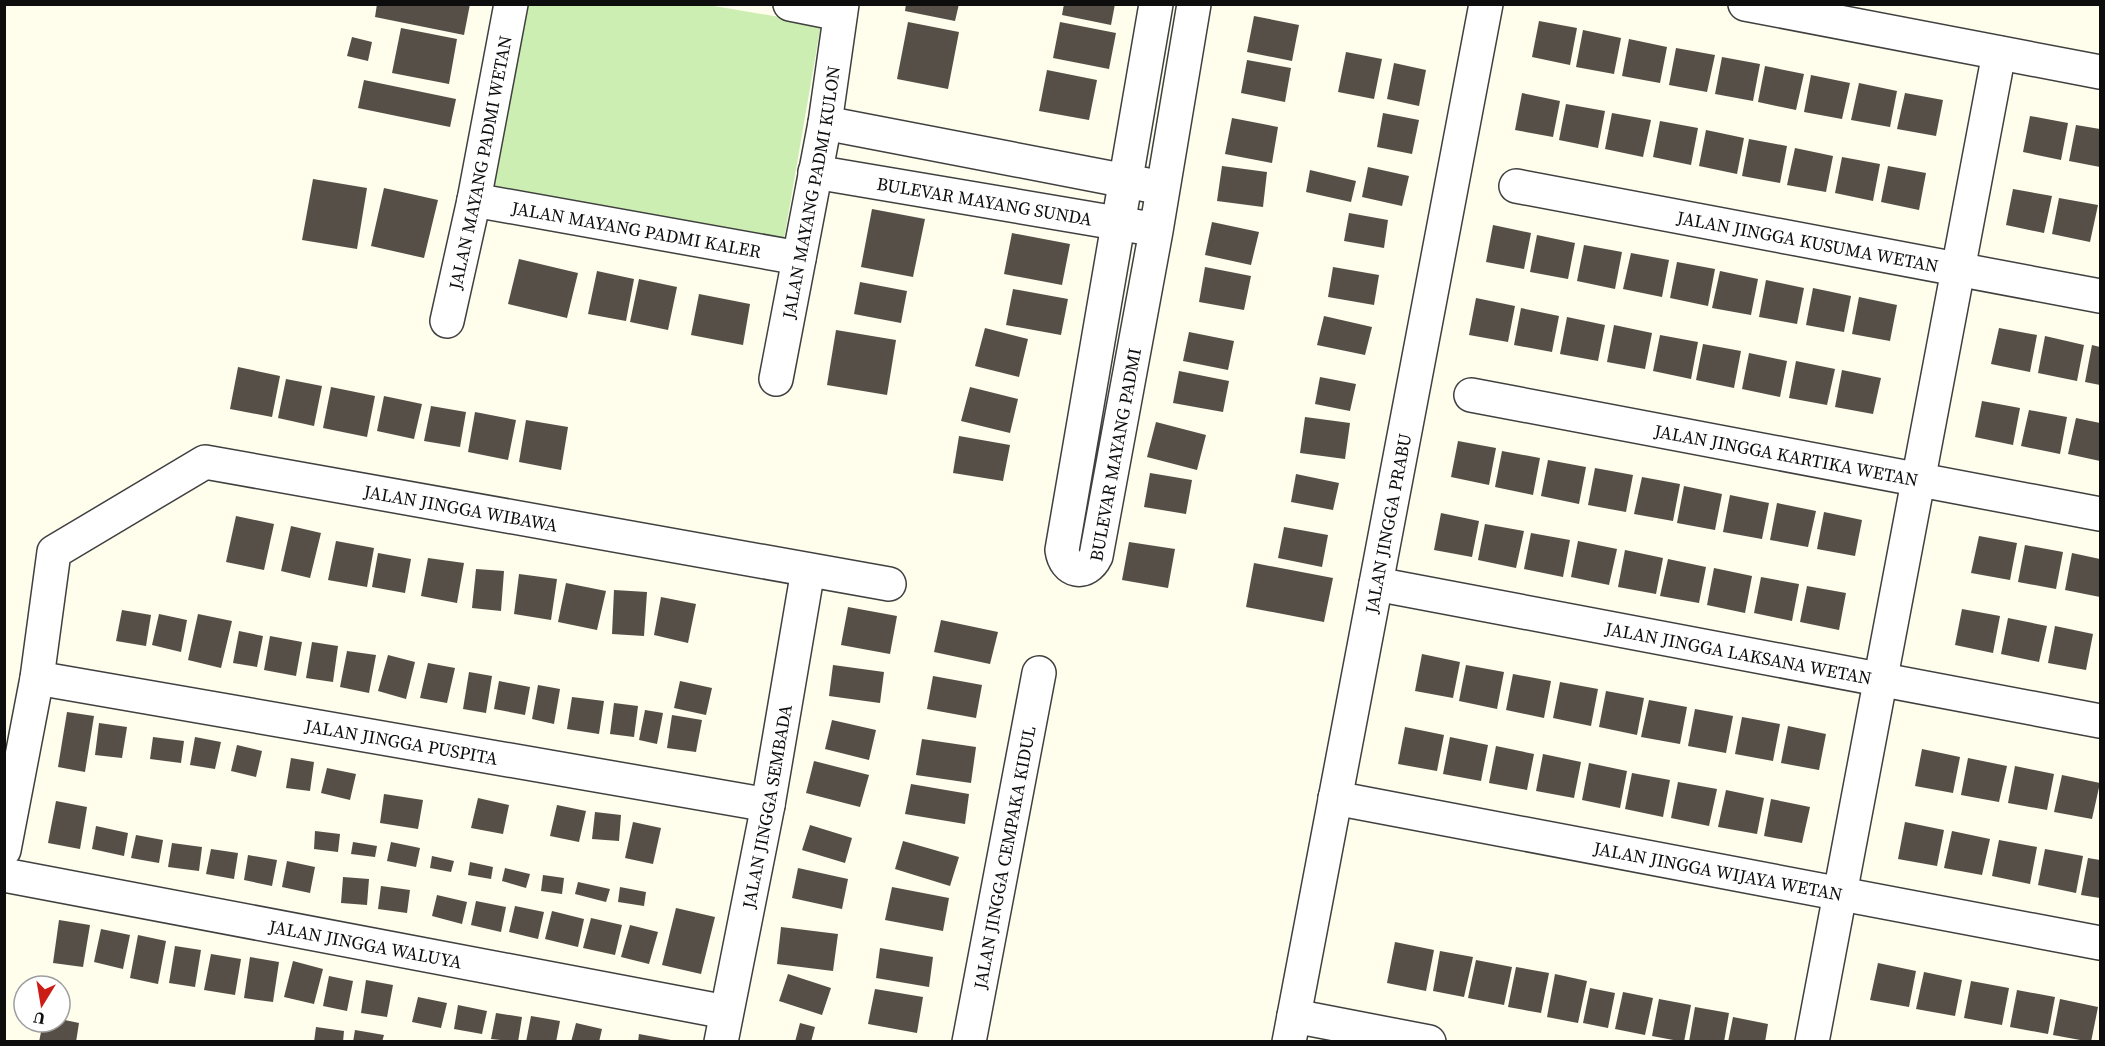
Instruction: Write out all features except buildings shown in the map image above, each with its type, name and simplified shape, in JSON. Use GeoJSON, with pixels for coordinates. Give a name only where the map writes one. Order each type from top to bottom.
{"type":"FeatureCollection","features":[{"type":"Feature","properties":{"kind":"street","name":"JALAN MAYANG PADMI WETAN"},"geometry":{"type":"LineString","coordinates":[[447,321],[474,200],[511,4]]}},
{"type":"Feature","properties":{"kind":"street"},"geometry":{"type":"LineString","coordinates":[[790,4],[841,9]]}},
{"type":"Feature","properties":{"kind":"street","name":"BULEVAR MAYANG PADMI"},"geometry":{"type":"LineString","coordinates":[[1156,4],[1062,550],[1063,559],[1068,566],[1076,569],[1085,569],[1093,564],[1096,556],[1164,187],[1194,4]]}},
{"type":"Feature","properties":{"kind":"street","name":"JALAN JINGGA PRABU"},"geometry":{"type":"LineString","coordinates":[[1291,1029],[1486,4]]}},
{"type":"Feature","properties":{"kind":"street"},"geometry":{"type":"LineString","coordinates":[[1745,4],[2100,72]]}},
{"type":"Feature","properties":{"kind":"street","name":"JALAN MAYANG PADMI KULON"},"geometry":{"type":"LineString","coordinates":[[776,379],[825,123],[841,9]]}},
{"type":"Feature","properties":{"kind":"street"},"geometry":{"type":"LineString","coordinates":[[1812,1041],[1999,53]]}},
{"type":"Feature","properties":{"kind":"street"},"geometry":{"type":"LineString","coordinates":[[825,123],[1125,182],[1164,187]]}},
{"type":"Feature","properties":{"kind":"street","name":"BULEVAR MAYANG SUNDA"},"geometry":{"type":"LineString","coordinates":[[815,172],[1119,222],[1156,231]]}},
{"type":"Feature","properties":{"kind":"street","name":"JALAN JINGGA KUSUMA WETAN"},"geometry":{"type":"LineString","coordinates":[[1516,186],[2100,296]]}},
{"type":"Feature","properties":{"kind":"street","name":"JALAN MAYANG PADMI KALER"},"geometry":{"type":"LineString","coordinates":[[474,200],[799,258]]}},
{"type":"Feature","properties":{"kind":"street","name":"JALAN JINGGA KARTIKA WETAN"},"geometry":{"type":"LineString","coordinates":[[1471,395],[2100,514]]}},
{"type":"Feature","properties":{"kind":"street","name":"JALAN JINGGA WIBAWA"},"geometry":{"type":"LineString","coordinates":[[36,678],[54,552],[205,462],[889,584]]}},
{"type":"Feature","properties":{"kind":"street","name":"JALAN JINGGA SEMBADA"},"geometry":{"type":"LineString","coordinates":[[724,1027],[768,805],[808,570]]}},
{"type":"Feature","properties":{"kind":"street","name":"JALAN JINGGA LAKSANA WETAN"},"geometry":{"type":"LineString","coordinates":[[1376,584],[2100,721]]}},
{"type":"Feature","properties":{"kind":"street","name":"JALAN JINGGA CEMPAKA KIDUL"},"geometry":{"type":"LineString","coordinates":[[969,1041],[1040,673]]}},
{"type":"Feature","properties":{"kind":"street"},"geometry":{"type":"LineString","coordinates":[[4,850],[36,678]]}},
{"type":"Feature","properties":{"kind":"street","name":"JALAN JINGGA PUSPITA"},"geometry":{"type":"LineString","coordinates":[[36,678],[768,805]]}},
{"type":"Feature","properties":{"kind":"street","name":"JALAN JINGGA WIJAYA WETAN"},"geometry":{"type":"LineString","coordinates":[[1335,798],[2100,944]]}},
{"type":"Feature","properties":{"kind":"street","name":"JALAN JINGGA WALUYA"},"geometry":{"type":"LineString","coordinates":[[4,875],[724,1027]]}},
{"type":"Feature","properties":{"kind":"street"},"geometry":{"type":"LineString","coordinates":[[1291,1029],[1429,1041]]}},
{"type":"Feature","properties":{"kind":"green space"},"geometry":{"type":"Polygon","coordinates":[[[518,5],[708,5],[821,24],[784,239],[487,189],[518,5]]]}}]}
